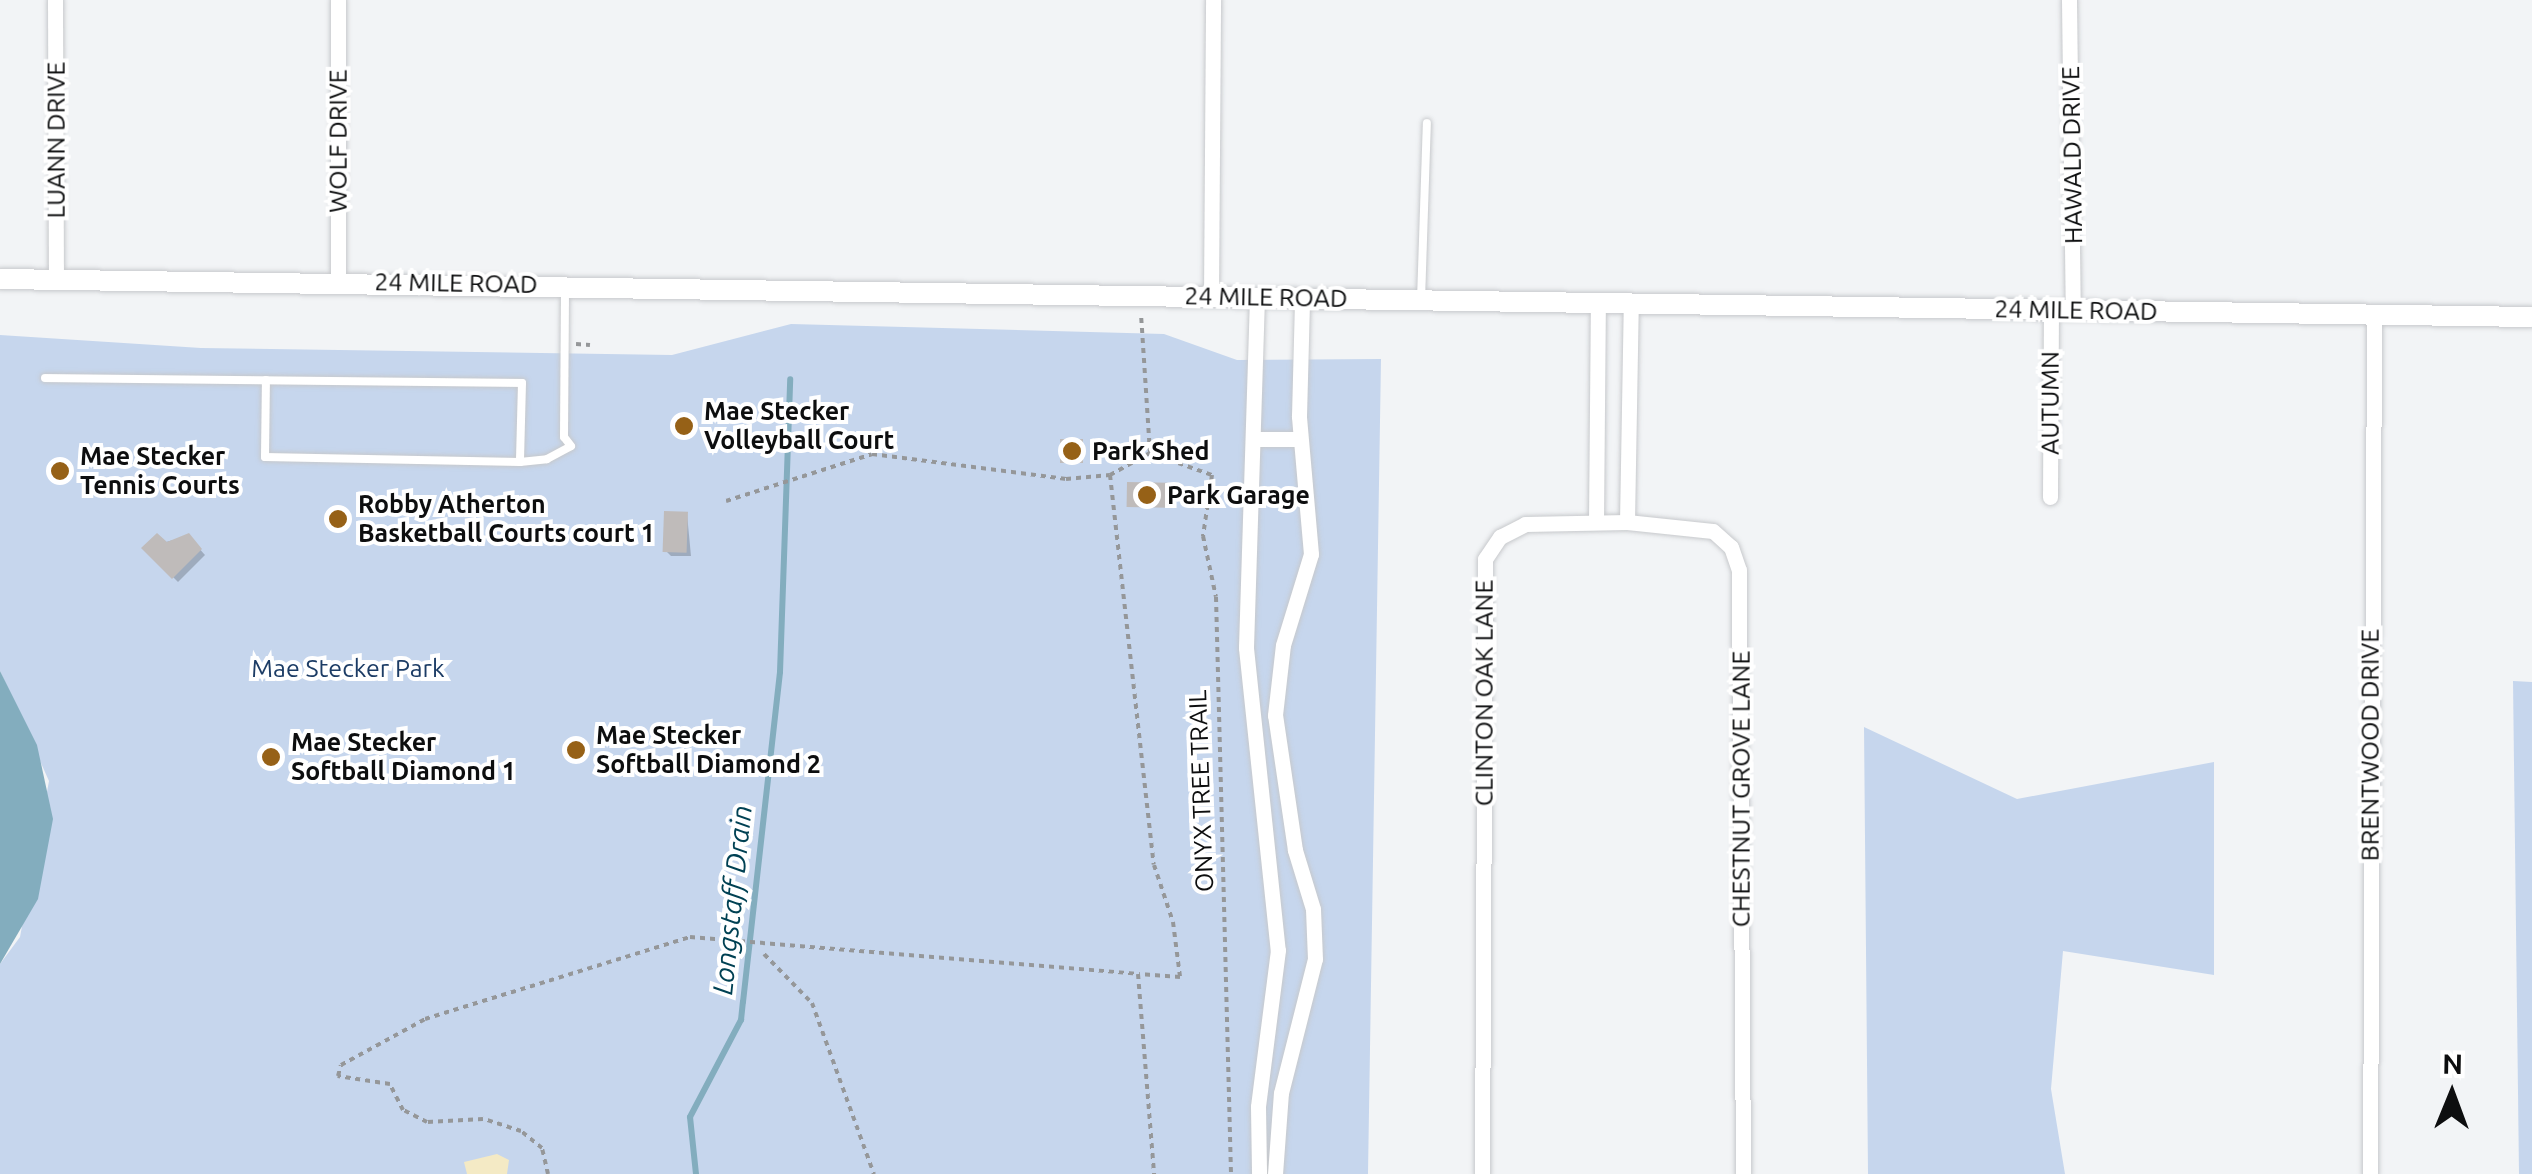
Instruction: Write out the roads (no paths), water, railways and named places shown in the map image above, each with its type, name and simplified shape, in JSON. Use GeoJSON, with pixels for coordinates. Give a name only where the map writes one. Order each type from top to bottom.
{"type":"FeatureCollection","features":[{"type":"Feature","properties":{"kind":"street","name":"LUANN DRIVE"},"geometry":{"type":"LineString","coordinates":[[55,0],[56,280]]}},
{"type":"Feature","properties":{"kind":"street","name":"WOLF DRIVE"},"geometry":{"type":"LineString","coordinates":[[338,0],[338,281]]}},
{"type":"Feature","properties":{"kind":"street"},"geometry":{"type":"LineString","coordinates":[[1211,296],[1213,0]]}},
{"type":"Feature","properties":{"kind":"street","name":"HAWALD DRIVE"},"geometry":{"type":"LineString","coordinates":[[2069,0],[2073,309]]}},
{"type":"Feature","properties":{"kind":"street","name":"24 MILE ROAD"},"geometry":{"type":"LineString","coordinates":[[0,279],[338,281],[2532,318]]}},
{"type":"Feature","properties":{"kind":"street"},"geometry":{"type":"LineString","coordinates":[[1256,297],[1256,439],[1246,648],[1278,950],[1258,1107],[1260,1174]]}},
{"type":"Feature","properties":{"kind":"street"},"geometry":{"type":"LineString","coordinates":[[1276,1174],[1280,1093],[1315,959],[1313,909],[1277,750],[1283,645],[1310,554],[1300,439],[1302,298]]}},
{"type":"Feature","properties":{"kind":"street"},"geometry":{"type":"LineString","coordinates":[[1596,522],[1598,302]]}},
{"type":"Feature","properties":{"kind":"street"},"geometry":{"type":"LineString","coordinates":[[1627,522],[1630,303]]}},
{"type":"Feature","properties":{"kind":"street","name":"AUTUMN"},"geometry":{"type":"LineString","coordinates":[[2050,497],[2051,309]]}},
{"type":"Feature","properties":{"kind":"street","name":"BRENTWOOD DRIVE"},"geometry":{"type":"LineString","coordinates":[[2370,1174],[2374,315]]}},
{"type":"Feature","properties":{"kind":"street"},"geometry":{"type":"LineString","coordinates":[[1256,439],[1300,439]]}},
{"type":"Feature","properties":{"kind":"street","name":"CHESTNUT GROVE LANE"},"geometry":{"type":"LineString","coordinates":[[1596,522],[1713,532],[1731,547],[1739,570],[1742,1174]]}},
{"type":"Feature","properties":{"kind":"street","name":"CLINTON OAK LANE"},"geometry":{"type":"LineString","coordinates":[[1482,1174],[1485,559],[1500,537],[1525,524],[1596,522]]}},
{"type":"Feature","properties":{"kind":"street"},"geometry":{"type":"LineString","coordinates":[[1258,751],[1277,750]]}},
{"type":"Feature","properties":{"kind":"lane"},"geometry":{"type":"LineString","coordinates":[[1421,300],[1427,123]]}},
{"type":"Feature","properties":{"kind":"lane"},"geometry":{"type":"LineString","coordinates":[[266,380],[265,457],[548,460],[571,446],[564,437],[565,285]]}},
{"type":"Feature","properties":{"kind":"lane"},"geometry":{"type":"LineString","coordinates":[[44,378],[522,383],[520,462]]}},
{"type":"Feature","properties":{"kind":"waterway","name":"Longstaff Drain"},"geometry":{"type":"LineString","coordinates":[[696,1174],[690,1117],[741,1020],[780,672],[790,379]]}},
{"type":"Feature","properties":{"kind":"place","name":"Mae Stecker Volleyball Court"},"geometry":{"type":"Point","coordinates":[684,426]}},
{"type":"Feature","properties":{"kind":"place","name":"Park Shed"},"geometry":{"type":"Point","coordinates":[1072,451]}},
{"type":"Feature","properties":{"kind":"place","name":"Mae Stecker Tennis Courts"},"geometry":{"type":"Point","coordinates":[60,471]}},
{"type":"Feature","properties":{"kind":"place","name":"Park Garage"},"geometry":{"type":"Point","coordinates":[1147,495]}},
{"type":"Feature","properties":{"kind":"place","name":"Robby Atherton Basketball Courts court 1"},"geometry":{"type":"Point","coordinates":[338,519]}},
{"type":"Feature","properties":{"kind":"place","name":"Mae Stecker Softball Diamond 2"},"geometry":{"type":"Point","coordinates":[576,750]}},
{"type":"Feature","properties":{"kind":"place","name":"Mae Stecker Softball Diamond 1"},"geometry":{"type":"Point","coordinates":[271,757]}},
{"type":"Feature","properties":{"kind":"park label","name":"Mae Stecker Park"},"geometry":{"type":"Point","coordinates":[348,668]}}]}
